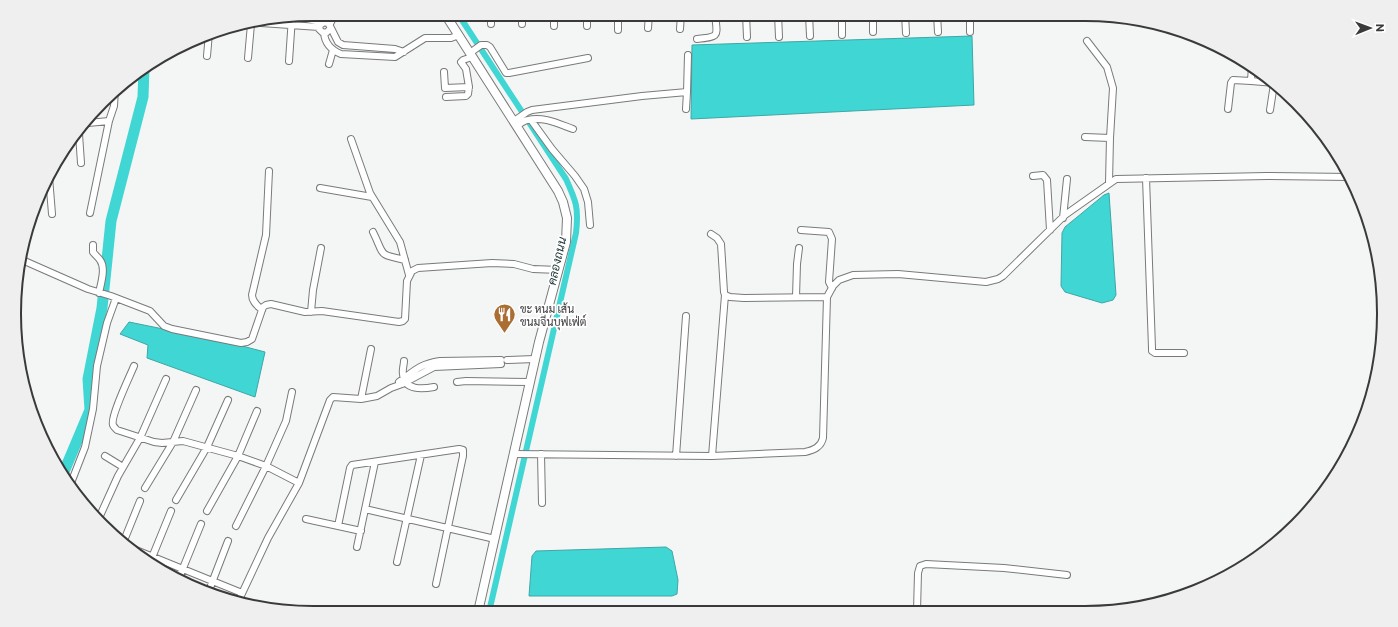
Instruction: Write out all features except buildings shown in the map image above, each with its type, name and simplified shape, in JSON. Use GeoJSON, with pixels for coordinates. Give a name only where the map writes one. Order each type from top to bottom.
{"type":"FeatureCollection","features":[{"type":"Feature","properties":{"kind":"street"},"geometry":{"type":"LineString","coordinates":[[311,21],[326,25],[338,42],[343,45],[396,48],[404,52]]}},
{"type":"Feature","properties":{"kind":"street"},"geometry":{"type":"LineString","coordinates":[[330,21],[320,31],[324,33],[325,40],[333,50],[341,54],[395,57],[425,38],[451,38],[458,35]]}},
{"type":"Feature","properties":{"kind":"street"},"geometry":{"type":"LineString","coordinates":[[449,21],[517,123],[558,191],[563,202],[567,218],[566,242],[546,311],[534,361],[516,454],[479,606]]}},
{"type":"Feature","properties":{"kind":"street"},"geometry":{"type":"LineString","coordinates":[[554,21],[554,26]]}},
{"type":"Feature","properties":{"kind":"street"},"geometry":{"type":"LineString","coordinates":[[587,21],[587,26]]}},
{"type":"Feature","properties":{"kind":"street"},"geometry":{"type":"LineString","coordinates":[[618,21],[618,30]]}},
{"type":"Feature","properties":{"kind":"street"},"geometry":{"type":"LineString","coordinates":[[648,21],[648,28]]}},
{"type":"Feature","properties":{"kind":"street"},"geometry":{"type":"LineString","coordinates":[[680,29],[681,21]]}},
{"type":"Feature","properties":{"kind":"street"},"geometry":{"type":"LineString","coordinates":[[697,39],[713,38],[716,32],[716,21]]}},
{"type":"Feature","properties":{"kind":"street"},"geometry":{"type":"LineString","coordinates":[[746,21],[747,37]]}},
{"type":"Feature","properties":{"kind":"street"},"geometry":{"type":"LineString","coordinates":[[779,21],[780,37]]}},
{"type":"Feature","properties":{"kind":"street"},"geometry":{"type":"LineString","coordinates":[[809,21],[810,36]]}},
{"type":"Feature","properties":{"kind":"street"},"geometry":{"type":"LineString","coordinates":[[842,21],[842,34]]}},
{"type":"Feature","properties":{"kind":"street"},"geometry":{"type":"LineString","coordinates":[[873,21],[873,32]]}},
{"type":"Feature","properties":{"kind":"street"},"geometry":{"type":"LineString","coordinates":[[905,21],[906,33]]}},
{"type":"Feature","properties":{"kind":"street"},"geometry":{"type":"LineString","coordinates":[[937,21],[938,32]]}},
{"type":"Feature","properties":{"kind":"street"},"geometry":{"type":"LineString","coordinates":[[970,21],[970,32]]}},
{"type":"Feature","properties":{"kind":"street"},"geometry":{"type":"LineString","coordinates":[[275,24],[326,25]]}},
{"type":"Feature","properties":{"kind":"street"},"geometry":{"type":"LineString","coordinates":[[289,61],[291,25]]}},
{"type":"Feature","properties":{"kind":"street"},"geometry":{"type":"LineString","coordinates":[[248,58],[251,28]]}},
{"type":"Feature","properties":{"kind":"street"},"geometry":{"type":"LineString","coordinates":[[207,56],[208,41]]}},
{"type":"Feature","properties":{"kind":"street"},"geometry":{"type":"LineString","coordinates":[[1087,41],[1107,67],[1114,88],[1110,138],[1109,182]]}},
{"type":"Feature","properties":{"kind":"street"},"geometry":{"type":"LineString","coordinates":[[446,97],[466,96],[468,94],[469,87],[466,69],[461,62],[481,45],[487,45],[490,47],[506,73],[588,58]]}},
{"type":"Feature","properties":{"kind":"street"},"geometry":{"type":"LineString","coordinates":[[329,64],[333,50]]}},
{"type":"Feature","properties":{"kind":"street"},"geometry":{"type":"LineString","coordinates":[[686,109],[688,55]]}},
{"type":"Feature","properties":{"kind":"street"},"geometry":{"type":"LineString","coordinates":[[444,72],[445,88],[469,87]]}},
{"type":"Feature","properties":{"kind":"street"},"geometry":{"type":"LineString","coordinates":[[1251,81],[1252,73]]}},
{"type":"Feature","properties":{"kind":"street"},"geometry":{"type":"LineString","coordinates":[[1228,109],[1231,83],[1233,80],[1265,83]]}},
{"type":"Feature","properties":{"kind":"street"},"geometry":{"type":"LineString","coordinates":[[1270,110],[1273,90]]}},
{"type":"Feature","properties":{"kind":"street"},"geometry":{"type":"LineString","coordinates":[[517,123],[527,112],[561,106],[687,92]]}},
{"type":"Feature","properties":{"kind":"street"},"geometry":{"type":"LineString","coordinates":[[90,213],[114,100]]}},
{"type":"Feature","properties":{"kind":"street"},"geometry":{"type":"LineString","coordinates":[[517,123],[529,120],[548,120],[573,129]]}},
{"type":"Feature","properties":{"kind":"street"},"geometry":{"type":"LineString","coordinates":[[529,120],[584,189],[588,202],[590,226]]}},
{"type":"Feature","properties":{"kind":"street"},"geometry":{"type":"LineString","coordinates":[[93,123],[109,121]]}},
{"type":"Feature","properties":{"kind":"street"},"geometry":{"type":"LineString","coordinates":[[1085,137],[1110,138]]}},
{"type":"Feature","properties":{"kind":"street"},"geometry":{"type":"LineString","coordinates":[[78,139],[81,163]]}},
{"type":"Feature","properties":{"kind":"street"},"geometry":{"type":"LineString","coordinates":[[351,139],[372,197],[400,242],[409,275]]}},
{"type":"Feature","properties":{"kind":"street"},"geometry":{"type":"LineString","coordinates":[[262,310],[252,299],[252,296],[266,235],[269,172]]}},
{"type":"Feature","properties":{"kind":"street"},"geometry":{"type":"LineString","coordinates":[[1032,176],[1043,175],[1047,180],[1050,230]]}},
{"type":"Feature","properties":{"kind":"street"},"geometry":{"type":"LineString","coordinates":[[516,454],[712,456],[805,452],[814,450],[822,443],[826,367],[827,297],[839,280],[853,275],[898,274],[986,282],[993,281],[1003,276],[1063,218],[1109,182],[1116,179],[1343,177]]}},
{"type":"Feature","properties":{"kind":"street"},"geometry":{"type":"LineString","coordinates":[[1063,218],[1067,178]]}},
{"type":"Feature","properties":{"kind":"street"},"geometry":{"type":"LineString","coordinates":[[1146,178],[1152,348],[1155,353],[1184,353]]}},
{"type":"Feature","properties":{"kind":"street"},"geometry":{"type":"LineString","coordinates":[[50,187],[52,214]]}},
{"type":"Feature","properties":{"kind":"street"},"geometry":{"type":"LineString","coordinates":[[320,188],[372,197]]}},
{"type":"Feature","properties":{"kind":"street"},"geometry":{"type":"LineString","coordinates":[[801,230],[830,232],[832,239],[829,282],[832,288]]}},
{"type":"Feature","properties":{"kind":"street"},"geometry":{"type":"LineString","coordinates":[[373,232],[381,253],[385,256],[405,260]]}},
{"type":"Feature","properties":{"kind":"street"},"geometry":{"type":"LineString","coordinates":[[711,234],[717,238],[720,244],[725,295],[712,456]]}},
{"type":"Feature","properties":{"kind":"street"},"geometry":{"type":"LineString","coordinates":[[93,245],[93,252],[100,260],[102,266],[103,274],[101,293]]}},
{"type":"Feature","properties":{"kind":"street"},"geometry":{"type":"LineString","coordinates":[[312,312],[313,290],[321,248]]}},
{"type":"Feature","properties":{"kind":"street"},"geometry":{"type":"LineString","coordinates":[[796,297],[799,248]]}},
{"type":"Feature","properties":{"kind":"street"},"geometry":{"type":"LineString","coordinates":[[26,262],[65,280],[150,311],[164,326],[172,329],[241,343],[252,340],[263,307],[271,304],[305,312],[322,312],[399,322],[403,321],[405,318],[407,281],[412,271],[418,268],[492,263],[514,264],[533,269],[558,270]]}},
{"type":"Feature","properties":{"kind":"street"},"geometry":{"type":"LineString","coordinates":[[725,295],[744,298],[827,297]]}},
{"type":"Feature","properties":{"kind":"street"},"geometry":{"type":"LineString","coordinates":[[73,480],[81,460],[88,432],[94,398],[97,366],[114,297]]}},
{"type":"Feature","properties":{"kind":"street"},"geometry":{"type":"LineString","coordinates":[[676,456],[686,316]]}},
{"type":"Feature","properties":{"kind":"street"},"geometry":{"type":"LineString","coordinates":[[361,399],[370,349]]}},
{"type":"Feature","properties":{"kind":"street"},"geometry":{"type":"LineString","coordinates":[[404,361],[402,375],[405,380],[416,389],[434,387]]}},
{"type":"Feature","properties":{"kind":"street"},"geometry":{"type":"LineString","coordinates":[[240,596],[268,538],[299,483],[330,400],[333,397],[338,396],[361,399],[377,396],[405,380],[434,367],[468,363],[534,361]]}},
{"type":"Feature","properties":{"kind":"street"},"geometry":{"type":"LineString","coordinates":[[134,366],[118,404],[113,421],[113,425],[117,430],[154,442],[183,441],[238,456],[266,466],[299,483]]}},
{"type":"Feature","properties":{"kind":"street"},"geometry":{"type":"LineString","coordinates":[[101,514],[123,467],[140,438],[166,379]]}},
{"type":"Feature","properties":{"kind":"street"},"geometry":{"type":"LineString","coordinates":[[457,382],[530,382]]}},
{"type":"Feature","properties":{"kind":"street"},"geometry":{"type":"LineString","coordinates":[[145,488],[173,442],[196,390]]}},
{"type":"Feature","properties":{"kind":"street"},"geometry":{"type":"LineString","coordinates":[[236,526],[266,466],[286,421],[292,392]]}},
{"type":"Feature","properties":{"kind":"street"},"geometry":{"type":"LineString","coordinates":[[176,500],[207,447],[228,400]]}},
{"type":"Feature","properties":{"kind":"street"},"geometry":{"type":"LineString","coordinates":[[206,511],[238,456],[257,411]]}},
{"type":"Feature","properties":{"kind":"street"},"geometry":{"type":"LineString","coordinates":[[338,526],[350,468],[352,465],[459,449],[463,450],[436,584]]}},
{"type":"Feature","properties":{"kind":"street"},"geometry":{"type":"LineString","coordinates":[[540,454],[542,503]]}},
{"type":"Feature","properties":{"kind":"street"},"geometry":{"type":"LineString","coordinates":[[397,562],[421,455]]}},
{"type":"Feature","properties":{"kind":"street"},"geometry":{"type":"LineString","coordinates":[[105,456],[123,467]]}},
{"type":"Feature","properties":{"kind":"street"},"geometry":{"type":"LineString","coordinates":[[358,547],[375,462]]}},
{"type":"Feature","properties":{"kind":"street"},"geometry":{"type":"LineString","coordinates":[[125,537],[140,501]]}},
{"type":"Feature","properties":{"kind":"street"},"geometry":{"type":"LineString","coordinates":[[365,509],[495,539]]}},
{"type":"Feature","properties":{"kind":"street"},"geometry":{"type":"LineString","coordinates":[[152,558],[171,511]]}},
{"type":"Feature","properties":{"kind":"street"},"geometry":{"type":"LineString","coordinates":[[306,519],[361,530]]}},
{"type":"Feature","properties":{"kind":"street"},"geometry":{"type":"LineString","coordinates":[[180,574],[201,524]]}},
{"type":"Feature","properties":{"kind":"street"},"geometry":{"type":"LineString","coordinates":[[210,587],[228,541]]}},
{"type":"Feature","properties":{"kind":"street"},"geometry":{"type":"LineString","coordinates":[[156,560],[182,568],[242,592]]}},
{"type":"Feature","properties":{"kind":"street"},"geometry":{"type":"LineString","coordinates":[[917,606],[918,573],[920,566],[926,564],[1004,568],[1067,575]]}},
{"type":"Feature","properties":{"kind":"water"},"geometry":{"type":"Polygon","coordinates":[[[972,36],[974,105],[691,119],[692,45],[972,36]]]}},
{"type":"Feature","properties":{"kind":"water"},"geometry":{"type":"Polygon","coordinates":[[[1109,193],[1116,295],[1113,300],[1102,303],[1065,292],[1061,286],[1062,233],[1065,227],[1104,195],[1109,193]]]}},
{"type":"Feature","properties":{"kind":"water"},"geometry":{"type":"Polygon","coordinates":[[[129,322],[227,342],[265,352],[255,397],[147,358],[148,345],[120,334],[129,322]]]}},
{"type":"Feature","properties":{"kind":"water"},"geometry":{"type":"Polygon","coordinates":[[[666,547],[672,551],[678,580],[677,594],[672,596],[529,596],[532,556],[536,551],[666,547]]]}},
{"type":"Feature","properties":{"kind":"waterway","name":"คลองถนน"},"geometry":{"type":"LineString","coordinates":[[463,21],[566,179],[577,211],[576,233],[490,606]]}},
{"type":"Feature","properties":{"kind":"waterway"},"geometry":{"type":"LineString","coordinates":[[65,469],[90,410],[88,379],[102,308],[111,221],[143,97],[144,75]]}},
{"type":"Feature","properties":{"kind":"place","name":"ขะ หนม เส้น ขนมจีนบุฟเฟ่ต์"},"geometry":{"type":"Point","coordinates":[505,334]}}]}
